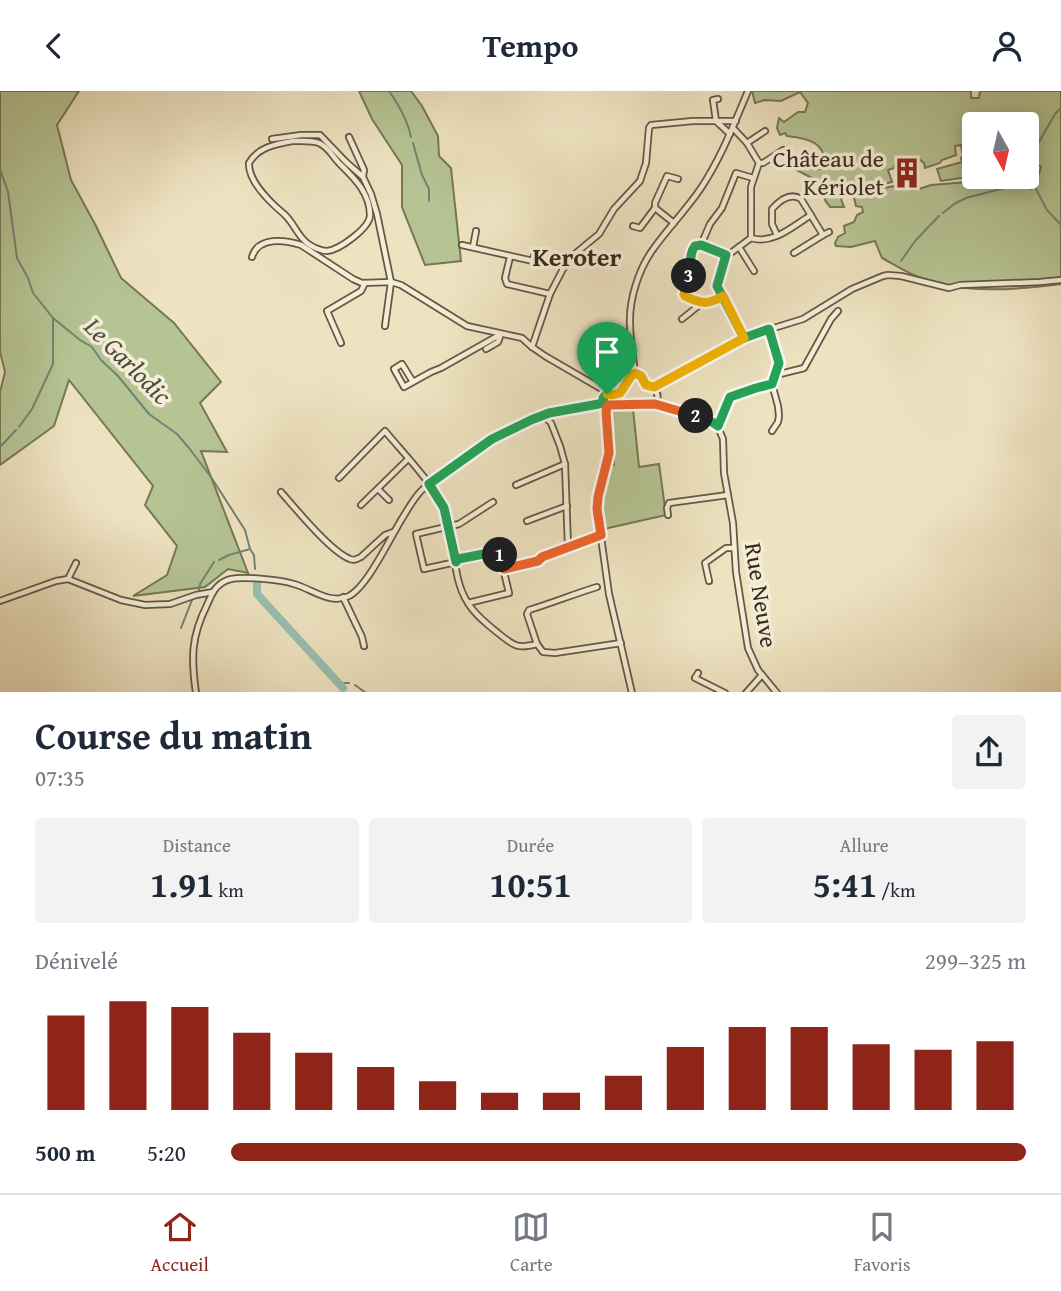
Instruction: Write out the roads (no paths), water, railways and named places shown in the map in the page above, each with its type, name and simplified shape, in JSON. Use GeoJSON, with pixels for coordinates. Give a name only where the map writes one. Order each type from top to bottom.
{"type":"FeatureCollection","features":[{"type":"Feature","properties":{"kind":"street"},"geometry":{"type":"LineString","coordinates":[[635,373],[630,325],[634,296],[649,257],[714,168],[747,91]]}},
{"type":"Feature","properties":{"kind":"street"},"geometry":{"type":"LineString","coordinates":[[718,99],[713,100],[716,121],[730,134]]}},
{"type":"Feature","properties":{"kind":"street"},"geometry":{"type":"LineString","coordinates":[[532,347],[550,295],[569,260],[606,226],[614,209],[643,175],[651,125],[736,121]]}},
{"type":"Feature","properties":{"kind":"street"},"geometry":{"type":"LineString","coordinates":[[733,128],[747,143],[759,163]]}},
{"type":"Feature","properties":{"kind":"street"},"geometry":{"type":"LineString","coordinates":[[747,143],[765,131]]}},
{"type":"Feature","properties":{"kind":"street"},"geometry":{"type":"LineString","coordinates":[[272,139],[320,135],[363,177],[377,214],[391,282],[385,326]]}},
{"type":"Feature","properties":{"kind":"street"},"geometry":{"type":"LineString","coordinates":[[349,137],[364,170],[363,177]]}},
{"type":"Feature","properties":{"kind":"street"},"geometry":{"type":"LineString","coordinates":[[318,142],[326,147],[360,184],[369,205],[370,219],[366,226],[340,247],[324,251],[308,244],[299,235],[292,221],[274,206],[252,179],[249,163],[257,153],[278,143],[318,142]]}},
{"type":"Feature","properties":{"kind":"street"},"geometry":{"type":"LineString","coordinates":[[759,163],[783,151]]}},
{"type":"Feature","properties":{"kind":"street"},"geometry":{"type":"LineString","coordinates":[[751,238],[751,187],[759,163]]}},
{"type":"Feature","properties":{"kind":"street"},"geometry":{"type":"LineString","coordinates":[[701,245],[710,224],[722,208],[736,173],[753,178]]}},
{"type":"Feature","properties":{"kind":"street"},"geometry":{"type":"LineString","coordinates":[[633,226],[640,228],[655,208],[667,176],[678,179]]}},
{"type":"Feature","properties":{"kind":"street"},"geometry":{"type":"LineString","coordinates":[[777,235],[771,217],[772,209],[788,197],[801,199],[822,235]]}},
{"type":"Feature","properties":{"kind":"street"},"geometry":{"type":"LineString","coordinates":[[655,208],[674,223]]}},
{"type":"Feature","properties":{"kind":"street"},"geometry":{"type":"LineString","coordinates":[[751,238],[773,238],[811,215]]}},
{"type":"Feature","properties":{"kind":"street"},"geometry":{"type":"LineString","coordinates":[[473,247],[476,231]]}},
{"type":"Feature","properties":{"kind":"street"},"geometry":{"type":"LineString","coordinates":[[794,253],[829,232]]}},
{"type":"Feature","properties":{"kind":"street"},"geometry":{"type":"LineString","coordinates":[[744,338],[717,286],[726,255],[751,238]]}},
{"type":"Feature","properties":{"kind":"street"},"geometry":{"type":"LineString","coordinates":[[252,257],[254,251],[268,241],[301,245],[353,279],[365,283],[391,282],[401,285],[467,326],[522,338],[532,347],[600,388],[614,401],[607,404]]}},
{"type":"Feature","properties":{"kind":"street"},"geometry":{"type":"LineString","coordinates":[[462,245],[533,261],[535,251]]}},
{"type":"Feature","properties":{"kind":"street"},"geometry":{"type":"LineString","coordinates":[[723,296],[703,303],[684,294],[692,267],[690,256],[695,246],[701,245],[726,255]]}},
{"type":"Feature","properties":{"kind":"street"},"geometry":{"type":"LineString","coordinates":[[739,247],[754,271]]}},
{"type":"Feature","properties":{"kind":"street"},"geometry":{"type":"LineString","coordinates":[[323,259],[324,251]]}},
{"type":"Feature","properties":{"kind":"street"},"geometry":{"type":"LineString","coordinates":[[510,257],[505,278],[507,284],[550,295]]}},
{"type":"Feature","properties":{"kind":"street"},"geometry":{"type":"LineString","coordinates":[[635,373],[641,376],[646,385],[654,387],[744,338],[803,319],[852,289],[888,275],[909,277],[949,288],[960,285],[1061,280]]}},
{"type":"Feature","properties":{"kind":"street"},"geometry":{"type":"LineString","coordinates":[[341,343],[327,311],[361,291],[365,283]]}},
{"type":"Feature","properties":{"kind":"street"},"geometry":{"type":"LineString","coordinates":[[682,319],[703,303]]}},
{"type":"Feature","properties":{"kind":"street"},"geometry":{"type":"LineString","coordinates":[[776,375],[804,368],[838,311]]}},
{"type":"Feature","properties":{"kind":"street"},"geometry":{"type":"LineString","coordinates":[[769,329],[779,363],[772,384],[779,415],[772,431]]}},
{"type":"Feature","properties":{"kind":"street"},"geometry":{"type":"LineString","coordinates":[[486,349],[498,342],[501,334]]}},
{"type":"Feature","properties":{"kind":"street"},"geometry":{"type":"LineString","coordinates":[[413,381],[402,364],[394,369],[404,387],[501,334]]}},
{"type":"Feature","properties":{"kind":"street"},"geometry":{"type":"LineString","coordinates":[[632,692],[609,594],[597,509],[609,453],[607,404],[603,398],[620,393],[635,373]]}},
{"type":"Feature","properties":{"kind":"street"},"geometry":{"type":"LineString","coordinates":[[196,692],[192,663],[194,643],[199,622],[219,584],[238,578],[287,582],[327,598],[348,596],[356,591],[382,555],[419,493],[492,439],[543,415],[607,404],[655,404],[709,420],[718,426],[730,397],[772,384]]}},
{"type":"Feature","properties":{"kind":"street"},"geometry":{"type":"LineString","coordinates":[[654,387],[658,400],[655,404]]}},
{"type":"Feature","properties":{"kind":"street"},"geometry":{"type":"LineString","coordinates":[[551,423],[553,412]]}},
{"type":"Feature","properties":{"kind":"street"},"geometry":{"type":"LineString","coordinates":[[543,415],[551,423],[565,464],[568,547]]}},
{"type":"Feature","properties":{"kind":"street","name":"Rue Neuve"},"geometry":{"type":"LineString","coordinates":[[718,426],[723,439],[724,473],[733,523],[737,580],[748,648],[762,675],[777,692]]}},
{"type":"Feature","properties":{"kind":"street"},"geometry":{"type":"LineString","coordinates":[[339,478],[385,431],[429,484],[444,508],[459,583],[468,603],[487,624],[513,645],[523,648],[537,644]]}},
{"type":"Feature","properties":{"kind":"street"},"geometry":{"type":"LineString","coordinates":[[361,505],[408,459]]}},
{"type":"Feature","properties":{"kind":"street"},"geometry":{"type":"LineString","coordinates":[[516,485],[565,464]]}},
{"type":"Feature","properties":{"kind":"street"},"geometry":{"type":"LineString","coordinates":[[377,489],[389,500]]}},
{"type":"Feature","properties":{"kind":"street"},"geometry":{"type":"LineString","coordinates":[[281,492],[327,541],[351,559],[361,557],[385,535],[394,532]]}},
{"type":"Feature","properties":{"kind":"street"},"geometry":{"type":"LineString","coordinates":[[668,515],[669,503],[728,495]]}},
{"type":"Feature","properties":{"kind":"street"},"geometry":{"type":"LineString","coordinates":[[468,603],[509,593],[499,551],[424,569],[416,534],[459,524],[493,502]]}},
{"type":"Feature","properties":{"kind":"street"},"geometry":{"type":"LineString","coordinates":[[527,521],[567,506]]}},
{"type":"Feature","properties":{"kind":"street"},"geometry":{"type":"LineString","coordinates":[[504,569],[538,561],[542,557],[601,535]]}},
{"type":"Feature","properties":{"kind":"street"},"geometry":{"type":"LineString","coordinates":[[709,581],[705,563],[726,548],[734,548]]}},
{"type":"Feature","properties":{"kind":"street"},"geometry":{"type":"LineString","coordinates":[[68,579],[76,563]]}},
{"type":"Feature","properties":{"kind":"street"},"geometry":{"type":"LineString","coordinates":[[0,601],[68,579],[121,600],[145,605],[160,606],[213,592]]}},
{"type":"Feature","properties":{"kind":"street"},"geometry":{"type":"LineString","coordinates":[[597,587],[529,610],[527,614],[537,644],[543,652],[555,653],[621,643]]}},
{"type":"Feature","properties":{"kind":"street"},"geometry":{"type":"LineString","coordinates":[[343,597],[364,646]]}},
{"type":"Feature","properties":{"kind":"street"},"geometry":{"type":"LineString","coordinates":[[698,673],[695,678],[725,692]]}},
{"type":"Feature","properties":{"kind":"street"},"geometry":{"type":"LineString","coordinates":[[746,692],[762,675]]}},
{"type":"Feature","properties":{"kind":"waterway"},"geometry":{"type":"LineString","coordinates":[[389,91],[408,125],[411,137]]}},
{"type":"Feature","properties":{"kind":"waterway"},"geometry":{"type":"LineString","coordinates":[[1040,140],[1061,108]]}},
{"type":"Feature","properties":{"kind":"waterway"},"geometry":{"type":"LineString","coordinates":[[413,143],[429,189],[429,201]]}},
{"type":"Feature","properties":{"kind":"waterway","name":"Le Garlodic"},"geometry":{"type":"LineString","coordinates":[[0,169],[8,192],[17,258],[33,293],[53,318],[92,347],[149,414],[177,434],[189,448],[245,530],[254,555],[255,569]]}},
{"type":"Feature","properties":{"kind":"waterway"},"geometry":{"type":"LineString","coordinates":[[943,213],[966,198],[1000,189]]}},
{"type":"Feature","properties":{"kind":"waterway"},"geometry":{"type":"LineString","coordinates":[[1036,189],[1047,210],[1061,225]]}},
{"type":"Feature","properties":{"kind":"waterway"},"geometry":{"type":"LineString","coordinates":[[901,261],[915,241],[939,216]]}},
{"type":"Feature","properties":{"kind":"waterway"},"geometry":{"type":"LineString","coordinates":[[19,427],[32,409],[53,364],[53,319]]}},
{"type":"Feature","properties":{"kind":"waterway"},"geometry":{"type":"LineString","coordinates":[[0,447],[16,430]]}},
{"type":"Feature","properties":{"kind":"waterway"},"geometry":{"type":"LineString","coordinates":[[219,560],[250,549]]}},
{"type":"Feature","properties":{"kind":"waterway"},"geometry":{"type":"LineString","coordinates":[[199,590],[214,562]]}},
{"type":"Feature","properties":{"kind":"waterway","name":"Le Garlodic"},"geometry":{"type":"LineString","coordinates":[[257,582],[257,594],[343,688]]}},
{"type":"Feature","properties":{"kind":"waterway"},"geometry":{"type":"LineString","coordinates":[[181,628],[192,600]]}},
{"type":"Feature","properties":{"kind":"waterway","name":"Le Garlodic"},"geometry":{"type":"LineString","coordinates":[[338,683],[349,683]]}},
{"type":"Feature","properties":{"kind":"waterway"},"geometry":{"type":"LineString","coordinates":[[355,685],[365,692]]}},
{"type":"Feature","properties":{"kind":"place","name":"Château de Kériolet"},"geometry":{"type":"Point","coordinates":[907,173]}},
{"type":"Feature","properties":{"kind":"district","name":"Keroter"},"geometry":{"type":"Point","coordinates":[577,257]}}]}
